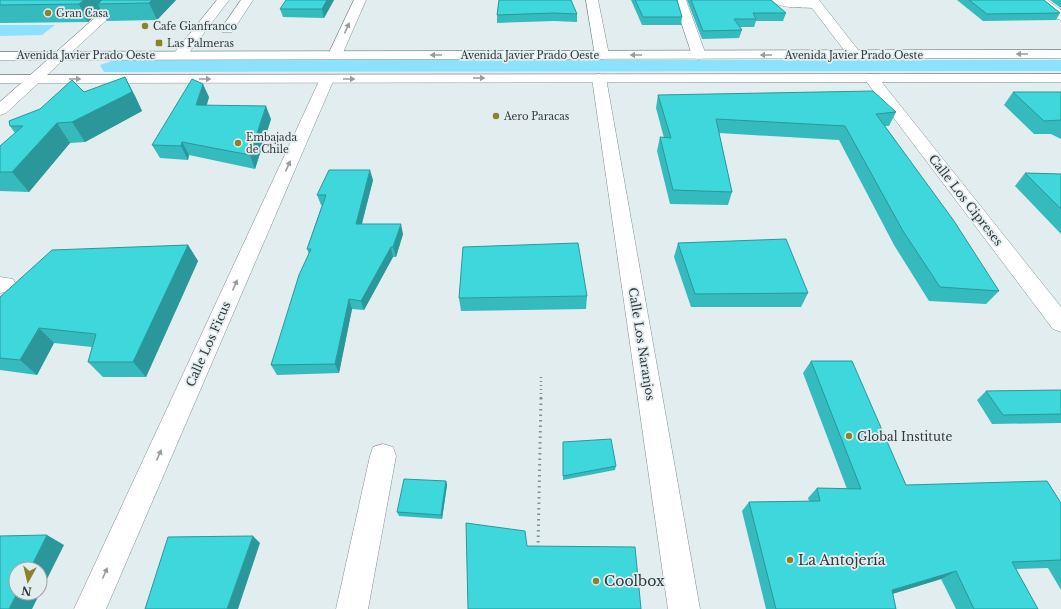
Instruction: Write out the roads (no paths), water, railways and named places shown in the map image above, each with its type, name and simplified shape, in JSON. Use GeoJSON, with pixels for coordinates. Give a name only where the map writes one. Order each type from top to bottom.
{"type":"FeatureCollection","features":[{"type":"Feature","properties":{"kind":"main road"},"geometry":{"type":"LineString","coordinates":[[0,110],[122,0]]}},
{"type":"Feature","properties":{"kind":"main road"},"geometry":{"type":"LineString","coordinates":[[180,55],[221,2],[248,0]]}},
{"type":"Feature","properties":{"kind":"main road"},"geometry":{"type":"LineString","coordinates":[[227,29],[248,0]]}},
{"type":"Feature","properties":{"kind":"main road"},"geometry":{"type":"LineString","coordinates":[[335,55],[360,0]]}},
{"type":"Feature","properties":{"kind":"main road"},"geometry":{"type":"LineString","coordinates":[[592,0],[602,55]]}},
{"type":"Feature","properties":{"kind":"main road"},"geometry":{"type":"LineString","coordinates":[[680,0],[699,55]]}},
{"type":"Feature","properties":{"kind":"main road"},"geometry":{"type":"LineString","coordinates":[[777,0],[787,3],[814,2],[854,55]]}},
{"type":"Feature","properties":{"kind":"main road"},"geometry":{"type":"LineString","coordinates":[[1039,0],[1061,16]]}},
{"type":"Feature","properties":{"kind":"main road","name":"Avenida Javier Prado Oeste"},"geometry":{"type":"LineString","coordinates":[[0,56],[1061,54]]}},
{"type":"Feature","properties":{"kind":"main road","name":"Calle Los Naranjos"},"geometry":{"type":"LineString","coordinates":[[599,78],[684,609]]}},
{"type":"Feature","properties":{"kind":"main road","name":"Calle Los Cipreses"},"geometry":{"type":"LineString","coordinates":[[871,78],[1061,323]]}},
{"type":"Feature","properties":{"kind":"main road","name":"Avenida Javier Prado Oeste"},"geometry":{"type":"LineString","coordinates":[[0,79],[1061,78]]}},
{"type":"Feature","properties":{"kind":"main road","name":"Calle Los Ficus"},"geometry":{"type":"LineString","coordinates":[[90,609],[327,79]]}},
{"type":"Feature","properties":{"kind":"main road"},"geometry":{"type":"LineString","coordinates":[[352,609],[383,456]]}},
{"type":"Feature","properties":{"kind":"place","name":"Gran Casa"},"geometry":{"type":"Point","coordinates":[48,13]}},
{"type":"Feature","properties":{"kind":"place","name":"Cafe Gianfranco"},"geometry":{"type":"Point","coordinates":[145,26]}},
{"type":"Feature","properties":{"kind":"place","name":"Las Palmeras"},"geometry":{"type":"Point","coordinates":[159,43]}},
{"type":"Feature","properties":{"kind":"place","name":"Aero Paracas"},"geometry":{"type":"Point","coordinates":[496,116]}},
{"type":"Feature","properties":{"kind":"place","name":"Embajada de Chile"},"geometry":{"type":"Point","coordinates":[238,143]}},
{"type":"Feature","properties":{"kind":"place","name":"Global Institute"},"geometry":{"type":"Point","coordinates":[849,436]}},
{"type":"Feature","properties":{"kind":"place","name":"La Antojería"},"geometry":{"type":"Point","coordinates":[790,560]}},
{"type":"Feature","properties":{"kind":"place","name":"Coolbox"},"geometry":{"type":"Point","coordinates":[596,581]}}]}
